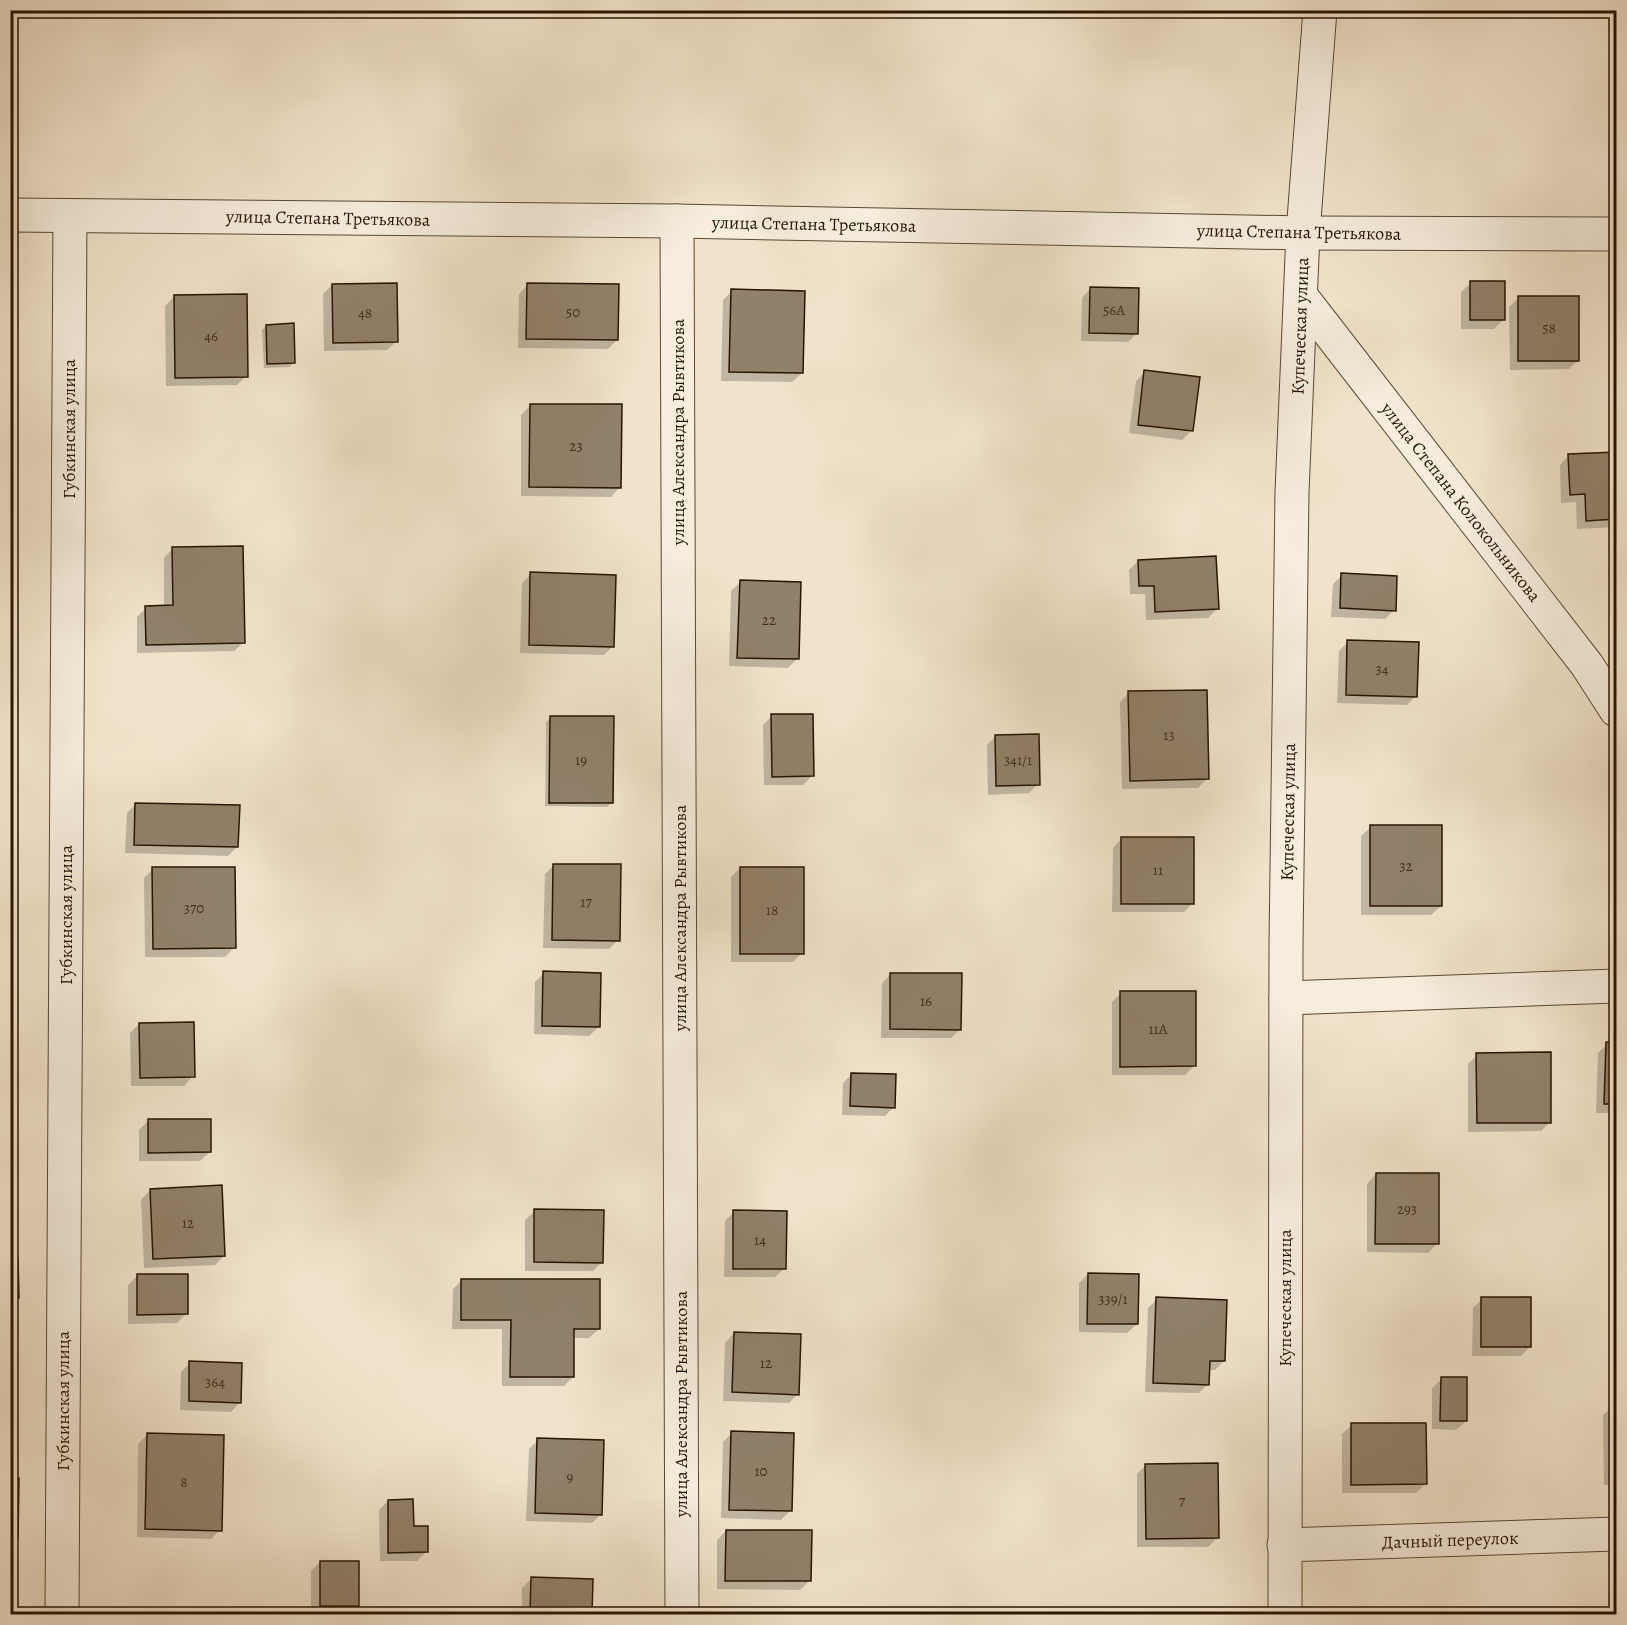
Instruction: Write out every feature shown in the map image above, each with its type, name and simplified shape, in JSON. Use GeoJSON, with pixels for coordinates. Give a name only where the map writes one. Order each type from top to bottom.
{"type":"FeatureCollection","features":[{"type":"Feature","properties":{"kind":"street","name":"Купеческая улица"},"geometry":{"type":"LineString","coordinates":[[1284,1614],[1286,944],[1292,492],[1303,233],[1320,10]]}},
{"type":"Feature","properties":{"kind":"street","name":"улица Степана Третьякова"},"geometry":{"type":"LineString","coordinates":[[10,215],[677,221],[1303,233],[1617,234]]}},
{"type":"Feature","properties":{"kind":"street","name":"Губкинская улица"},"geometry":{"type":"LineString","coordinates":[[62,1614],[70,216]]}},
{"type":"Feature","properties":{"kind":"street","name":"улица Александра Рывтикова"},"geometry":{"type":"LineString","coordinates":[[677,221],[682,1614]]}},
{"type":"Feature","properties":{"kind":"street","name":"улица Степана Колокольникова"},"geometry":{"type":"LineString","coordinates":[[1301,296],[1587,665],[1617,710]]}},
{"type":"Feature","properties":{"kind":"street"},"geometry":{"type":"LineString","coordinates":[[1286,998],[1617,986]]}},
{"type":"Feature","properties":{"kind":"street","name":"Дачный переулок"},"geometry":{"type":"LineString","coordinates":[[1284,1545],[1617,1534]]}},
{"type":"Feature","properties":{"kind":"building"},"geometry":{"type":"Polygon","coordinates":[[[1470,281],[1505,281],[1505,320],[1470,320],[1470,281]]]}},
{"type":"Feature","properties":{"kind":"building"},"geometry":{"type":"Polygon","coordinates":[[[397,283],[398,342],[333,343],[332,284],[397,283]]]}},
{"type":"Feature","properties":{"kind":"building"},"geometry":{"type":"Polygon","coordinates":[[[527,283],[619,284],[618,340],[526,339],[527,283]]]}},
{"type":"Feature","properties":{"kind":"building"},"geometry":{"type":"Polygon","coordinates":[[[1090,287],[1139,288],[1138,334],[1089,333],[1090,287]]]}},
{"type":"Feature","properties":{"kind":"building"},"geometry":{"type":"Polygon","coordinates":[[[731,289],[805,291],[803,373],[729,372],[731,289]]]}},
{"type":"Feature","properties":{"kind":"building"},"geometry":{"type":"Polygon","coordinates":[[[10,290],[13,290],[12,355],[10,355],[10,290]]]}},
{"type":"Feature","properties":{"kind":"building"},"geometry":{"type":"Polygon","coordinates":[[[247,294],[248,377],[175,378],[174,295],[247,294]]]}},
{"type":"Feature","properties":{"kind":"building"},"geometry":{"type":"Polygon","coordinates":[[[1518,296],[1579,296],[1579,361],[1518,361],[1518,296]]]}},
{"type":"Feature","properties":{"kind":"building"},"geometry":{"type":"Polygon","coordinates":[[[294,323],[295,363],[267,364],[266,325],[294,323]]]}},
{"type":"Feature","properties":{"kind":"building"},"geometry":{"type":"Polygon","coordinates":[[[1144,370],[1200,377],[1193,431],[1138,425],[1144,370]]]}},
{"type":"Feature","properties":{"kind":"building"},"geometry":{"type":"Polygon","coordinates":[[[10,386],[16,387],[16,416],[10,416],[10,386]]]}},
{"type":"Feature","properties":{"kind":"building"},"geometry":{"type":"Polygon","coordinates":[[[530,404],[622,404],[621,488],[529,487],[530,404]]]}},
{"type":"Feature","properties":{"kind":"building"},"geometry":{"type":"Polygon","coordinates":[[[10,427],[13,427],[13,488],[10,488],[10,427]]]}},
{"type":"Feature","properties":{"kind":"building"},"geometry":{"type":"Polygon","coordinates":[[[1616,452],[1616,519],[1586,521],[1585,494],[1570,495],[1568,454],[1616,452]]]}},
{"type":"Feature","properties":{"kind":"building"},"geometry":{"type":"Polygon","coordinates":[[[243,546],[245,643],[146,645],[145,606],[173,605],[172,547],[243,546]]]}},
{"type":"Feature","properties":{"kind":"building"},"geometry":{"type":"Polygon","coordinates":[[[1216,556],[1219,609],[1155,612],[1154,586],[1139,586],[1138,560],[1216,556]]]}},
{"type":"Feature","properties":{"kind":"building"},"geometry":{"type":"Polygon","coordinates":[[[530,572],[616,575],[614,647],[529,645],[530,572]]]}},
{"type":"Feature","properties":{"kind":"building"},"geometry":{"type":"Polygon","coordinates":[[[1341,573],[1397,576],[1396,611],[1340,608],[1341,573]]]}},
{"type":"Feature","properties":{"kind":"building"},"geometry":{"type":"Polygon","coordinates":[[[740,580],[801,582],[799,659],[737,658],[740,580]]]}},
{"type":"Feature","properties":{"kind":"building"},"geometry":{"type":"Polygon","coordinates":[[[1347,640],[1419,642],[1417,697],[1346,695],[1347,640]]]}},
{"type":"Feature","properties":{"kind":"building"},"geometry":{"type":"Polygon","coordinates":[[[1207,690],[1209,779],[1130,781],[1128,691],[1207,690]]]}},
{"type":"Feature","properties":{"kind":"building"},"geometry":{"type":"Polygon","coordinates":[[[771,714],[813,714],[814,776],[772,777],[771,714]]]}},
{"type":"Feature","properties":{"kind":"building"},"geometry":{"type":"Polygon","coordinates":[[[550,716],[614,716],[613,803],[549,803],[550,716]]]}},
{"type":"Feature","properties":{"kind":"building"},"geometry":{"type":"Polygon","coordinates":[[[1039,734],[1040,785],[996,786],[995,735],[1039,734]]]}},
{"type":"Feature","properties":{"kind":"building"},"geometry":{"type":"Polygon","coordinates":[[[135,803],[240,805],[238,847],[134,845],[135,803]]]}},
{"type":"Feature","properties":{"kind":"building"},"geometry":{"type":"Polygon","coordinates":[[[1370,825],[1442,825],[1442,906],[1370,906],[1370,825]]]}},
{"type":"Feature","properties":{"kind":"building"},"geometry":{"type":"Polygon","coordinates":[[[1121,837],[1194,837],[1194,904],[1121,904],[1121,837]]]}},
{"type":"Feature","properties":{"kind":"building"},"geometry":{"type":"Polygon","coordinates":[[[553,864],[621,864],[620,941],[552,940],[553,864]]]}},
{"type":"Feature","properties":{"kind":"building"},"geometry":{"type":"Polygon","coordinates":[[[152,867],[235,867],[236,948],[153,949],[152,867]]]}},
{"type":"Feature","properties":{"kind":"building"},"geometry":{"type":"Polygon","coordinates":[[[740,867],[804,867],[804,954],[740,954],[740,867]]]}},
{"type":"Feature","properties":{"kind":"building"},"geometry":{"type":"Polygon","coordinates":[[[543,971],[601,973],[600,1027],[542,1026],[543,971]]]}},
{"type":"Feature","properties":{"kind":"building"},"geometry":{"type":"Polygon","coordinates":[[[890,973],[962,973],[961,1030],[890,1029],[890,973]]]}},
{"type":"Feature","properties":{"kind":"building"},"geometry":{"type":"Polygon","coordinates":[[[1120,991],[1196,991],[1196,1066],[1120,1067],[1120,991]]]}},
{"type":"Feature","properties":{"kind":"building"},"geometry":{"type":"Polygon","coordinates":[[[194,1022],[195,1077],[140,1078],[139,1023],[194,1022]]]}},
{"type":"Feature","properties":{"kind":"building"},"geometry":{"type":"Polygon","coordinates":[[[1606,1042],[1616,1043],[1616,1104],[1604,1104],[1606,1042]]]}},
{"type":"Feature","properties":{"kind":"building"},"geometry":{"type":"Polygon","coordinates":[[[1551,1052],[1551,1123],[1477,1123],[1476,1053],[1551,1052]]]}},
{"type":"Feature","properties":{"kind":"building"},"geometry":{"type":"Polygon","coordinates":[[[851,1073],[896,1074],[895,1108],[850,1106],[851,1073]]]}},
{"type":"Feature","properties":{"kind":"building"},"geometry":{"type":"Polygon","coordinates":[[[148,1119],[211,1119],[211,1152],[148,1153],[148,1119]]]}},
{"type":"Feature","properties":{"kind":"building"},"geometry":{"type":"Polygon","coordinates":[[[1376,1173],[1439,1173],[1439,1244],[1375,1244],[1376,1173]]]}},
{"type":"Feature","properties":{"kind":"building"},"geometry":{"type":"Polygon","coordinates":[[[222,1185],[225,1256],[153,1259],[150,1189],[222,1185]]]}},
{"type":"Feature","properties":{"kind":"building"},"geometry":{"type":"Polygon","coordinates":[[[534,1209],[604,1210],[603,1263],[534,1262],[534,1209]]]}},
{"type":"Feature","properties":{"kind":"building"},"geometry":{"type":"Polygon","coordinates":[[[733,1210],[787,1211],[786,1269],[733,1269],[733,1210]]]}},
{"type":"Feature","properties":{"kind":"building"},"geometry":{"type":"Polygon","coordinates":[[[10,1258],[18,1258],[19,1298],[10,1298],[10,1258]]]}},
{"type":"Feature","properties":{"kind":"building"},"geometry":{"type":"Polygon","coordinates":[[[1088,1273],[1139,1274],[1138,1324],[1087,1324],[1088,1273]]]}},
{"type":"Feature","properties":{"kind":"building"},"geometry":{"type":"Polygon","coordinates":[[[137,1274],[188,1274],[188,1314],[137,1315],[137,1274]]]}},
{"type":"Feature","properties":{"kind":"building"},"geometry":{"type":"Polygon","coordinates":[[[461,1279],[600,1279],[600,1329],[574,1329],[574,1377],[510,1377],[511,1320],[461,1320],[461,1279]]]}},
{"type":"Feature","properties":{"kind":"building"},"geometry":{"type":"Polygon","coordinates":[[[1156,1297],[1227,1300],[1225,1361],[1210,1361],[1209,1385],[1153,1383],[1156,1297]]]}},
{"type":"Feature","properties":{"kind":"building"},"geometry":{"type":"Polygon","coordinates":[[[1481,1297],[1531,1297],[1531,1347],[1481,1347],[1481,1297]]]}},
{"type":"Feature","properties":{"kind":"building"},"geometry":{"type":"Polygon","coordinates":[[[734,1332],[801,1334],[799,1395],[732,1392],[734,1332]]]}},
{"type":"Feature","properties":{"kind":"building"},"geometry":{"type":"Polygon","coordinates":[[[189,1361],[242,1363],[241,1403],[189,1401],[189,1361]]]}},
{"type":"Feature","properties":{"kind":"building"},"geometry":{"type":"Polygon","coordinates":[[[1441,1377],[1467,1377],[1467,1421],[1440,1421],[1441,1377]]]}},
{"type":"Feature","properties":{"kind":"building"},"geometry":{"type":"Polygon","coordinates":[[[1612,1404],[1616,1404],[1616,1476],[1612,1476],[1612,1404]]]}},
{"type":"Feature","properties":{"kind":"building"},"geometry":{"type":"Polygon","coordinates":[[[1351,1423],[1426,1423],[1427,1484],[1351,1485],[1351,1423]]]}},
{"type":"Feature","properties":{"kind":"building"},"geometry":{"type":"Polygon","coordinates":[[[731,1431],[794,1433],[792,1511],[729,1510],[731,1431]]]}},
{"type":"Feature","properties":{"kind":"building"},"geometry":{"type":"Polygon","coordinates":[[[147,1433],[224,1435],[222,1531],[145,1529],[147,1433]]]}},
{"type":"Feature","properties":{"kind":"building"},"geometry":{"type":"Polygon","coordinates":[[[537,1438],[604,1440],[602,1515],[535,1513],[537,1438]]]}},
{"type":"Feature","properties":{"kind":"building"},"geometry":{"type":"Polygon","coordinates":[[[1218,1463],[1219,1538],[1146,1539],[1145,1464],[1218,1463]]]}},
{"type":"Feature","properties":{"kind":"building"},"geometry":{"type":"Polygon","coordinates":[[[10,1478],[19,1478],[18,1539],[10,1538],[10,1478]]]}},
{"type":"Feature","properties":{"kind":"building"},"geometry":{"type":"Polygon","coordinates":[[[413,1499],[414,1526],[428,1526],[428,1552],[388,1553],[388,1500],[413,1499]]]}},
{"type":"Feature","properties":{"kind":"building"},"geometry":{"type":"Polygon","coordinates":[[[726,1530],[812,1530],[811,1581],[725,1581],[726,1530]]]}},
{"type":"Feature","properties":{"kind":"building"},"geometry":{"type":"Polygon","coordinates":[[[320,1561],[359,1561],[359,1606],[320,1606],[320,1561]]]}},
{"type":"Feature","properties":{"kind":"building"},"geometry":{"type":"Polygon","coordinates":[[[531,1577],[593,1579],[592,1614],[530,1614],[531,1577]]]}},
{"type":"Feature","properties":{"kind":"building"},"geometry":{"type":"Polygon","coordinates":[[[820,1610],[821,1614],[756,1614],[820,1610]]]}}]}
